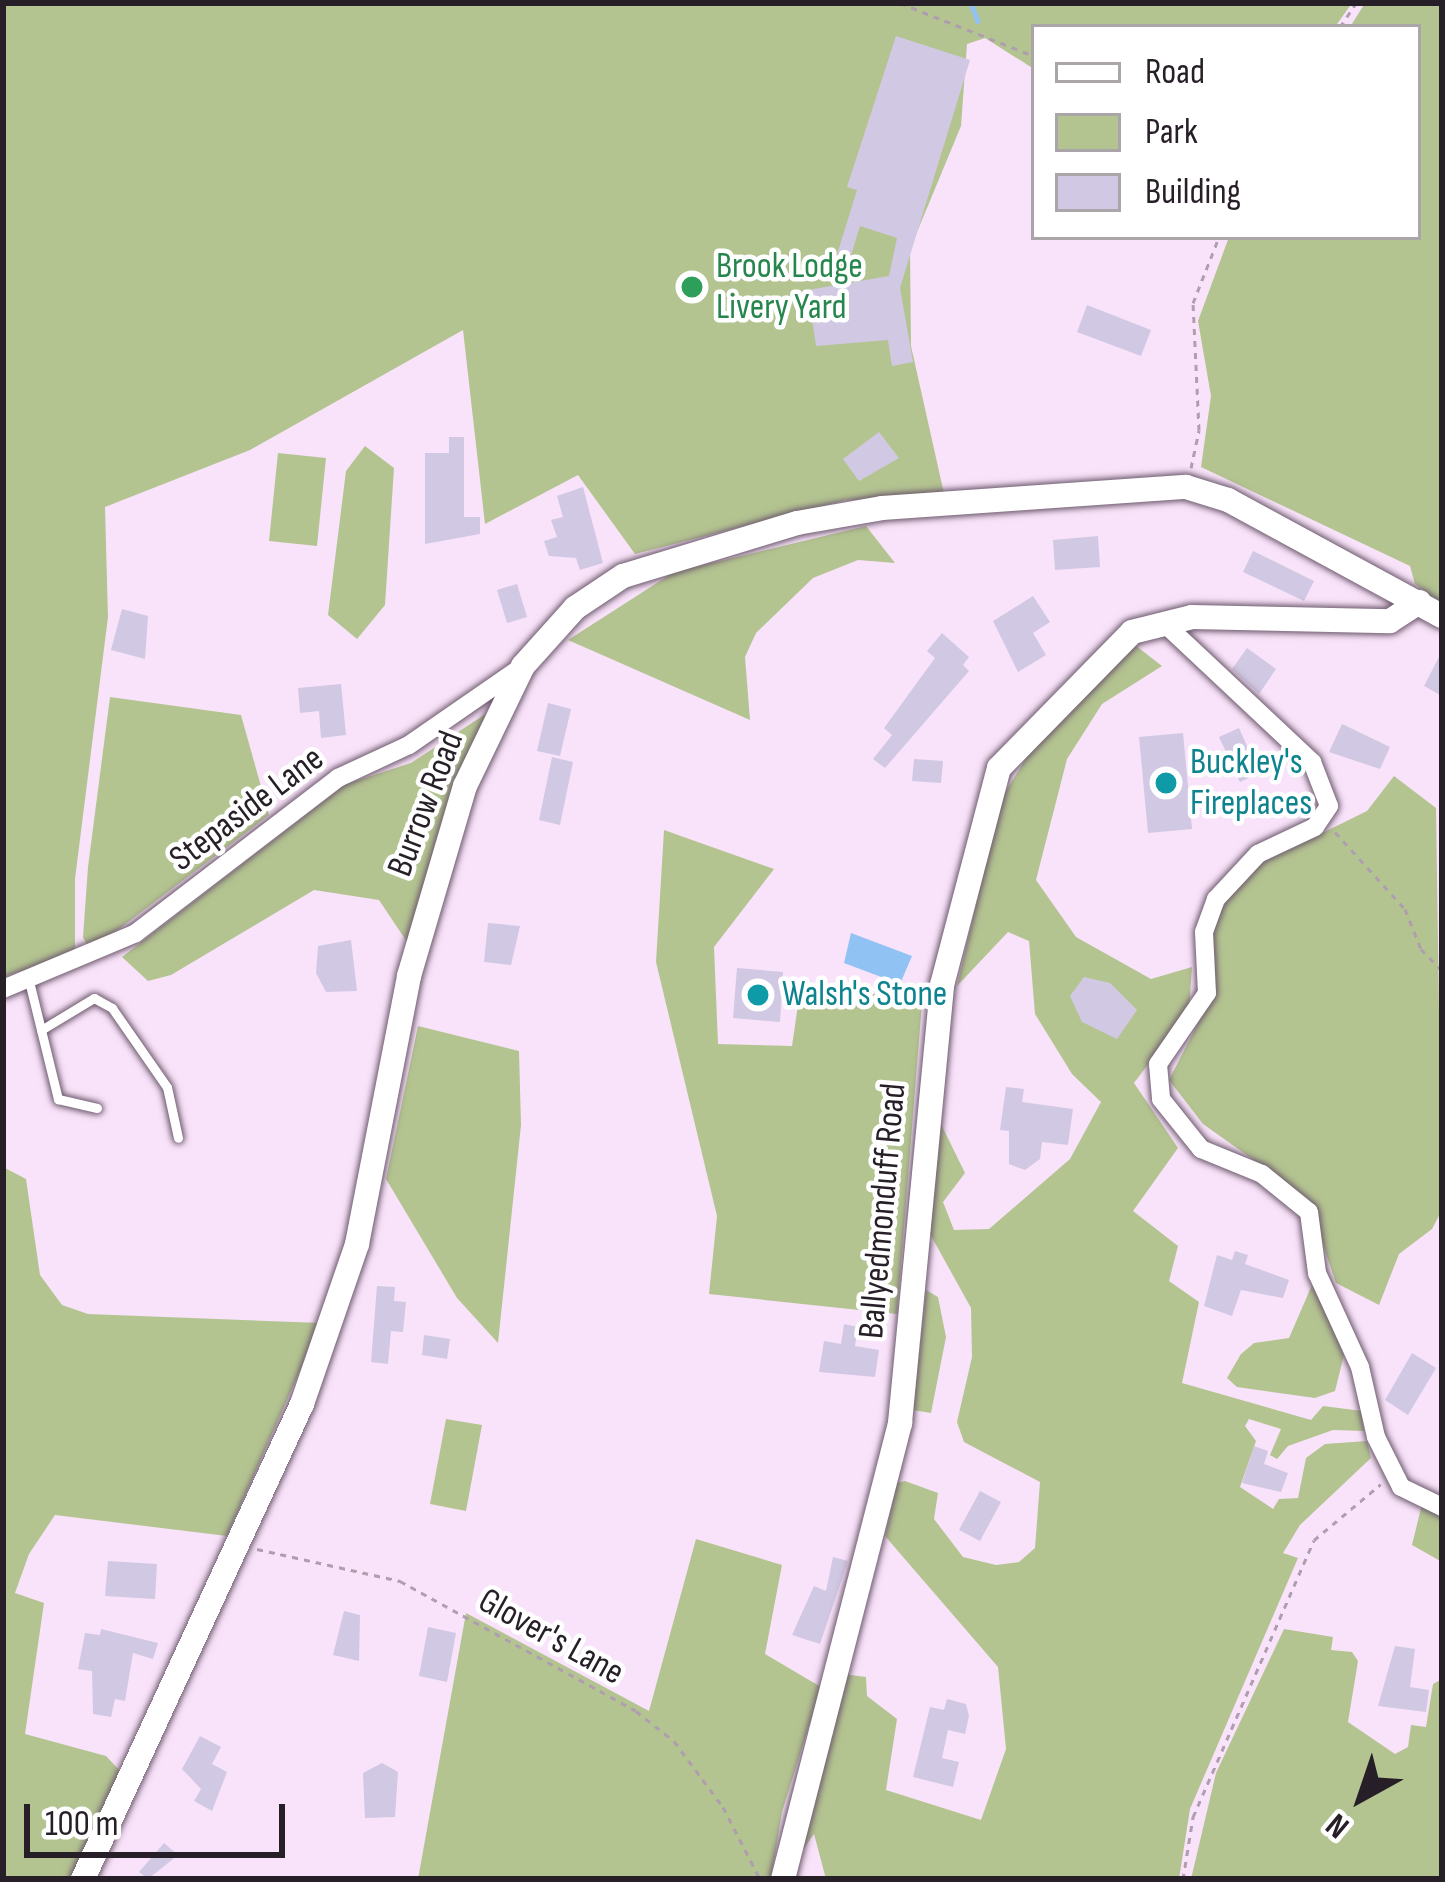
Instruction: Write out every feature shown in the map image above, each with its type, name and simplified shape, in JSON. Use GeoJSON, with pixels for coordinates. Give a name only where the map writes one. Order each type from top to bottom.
{"type":"FeatureCollection","features":[{"type":"Feature","properties":{"kind":"street","name":"Burrow Road"},"geometry":{"type":"LineString","coordinates":[[83,1879],[302,1405],[357,1244],[434,875],[464,786],[523,667],[575,608],[623,576],[797,523],[882,508],[1186,487],[1228,500],[1419,602]]}},
{"type":"Feature","properties":{"kind":"street"},"geometry":{"type":"LineString","coordinates":[[1419,602],[1442,616]]}},
{"type":"Feature","properties":{"kind":"street","name":"Ballyedmonduff Road"},"geometry":{"type":"LineString","coordinates":[[783,1879],[900,1423],[942,985],[984,805],[1016,743],[1132,632],[1236,616],[1390,621],[1419,602]]}},
{"type":"Feature","properties":{"kind":"street"},"geometry":{"type":"LineString","coordinates":[[1165,624],[1255,716],[1312,762],[1328,793],[1327,816],[1258,854],[1216,899],[1204,932],[1202,1008],[1158,1064],[1157,1082],[1174,1124],[1201,1149],[1262,1174],[1309,1212],[1317,1273],[1360,1366],[1395,1478],[1411,1495],[1442,1507]]}},
{"type":"Feature","properties":{"kind":"street","name":"Stepaside Lane"},"geometry":{"type":"LineString","coordinates":[[3,989],[136,933],[338,778],[409,745],[523,667]]}},
{"type":"Feature","properties":{"kind":"lane"},"geometry":{"type":"LineString","coordinates":[[29,981],[58,1100],[97,1108]]}},
{"type":"Feature","properties":{"kind":"lane"},"geometry":{"type":"LineString","coordinates":[[40,1030],[82,1002],[112,1007],[167,1087],[178,1138]]}},
{"type":"Feature","properties":{"kind":"path"},"geometry":{"type":"LineString","coordinates":[[900,3],[1031,55]]}},
{"type":"Feature","properties":{"kind":"path"},"geometry":{"type":"LineString","coordinates":[[1186,487],[1199,430],[1193,303],[1218,240]]}},
{"type":"Feature","properties":{"kind":"path"},"geometry":{"type":"LineString","coordinates":[[1327,816],[1345,850],[1405,909],[1421,949],[1442,971]]}},
{"type":"Feature","properties":{"kind":"path"},"geometry":{"type":"LineString","coordinates":[[1184,1879],[1192,1817],[1314,1540],[1395,1478]]}},
{"type":"Feature","properties":{"kind":"path","name":"Glover's Lane"},"geometry":{"type":"LineString","coordinates":[[240,1545],[400,1581],[636,1711],[674,1741],[760,1879]]}},
{"type":"Feature","properties":{"kind":"green space"},"geometry":{"type":"Polygon","coordinates":[[[3,3],[1352,3],[1337,24],[1031,24],[1031,67],[985,38],[967,44],[961,126],[910,249],[911,346],[945,498],[846,500],[635,554],[578,475],[485,524],[463,330],[250,450],[105,507],[108,617],[75,879],[75,953],[3,977],[3,3]]]}},
{"type":"Feature","properties":{"kind":"green space"},"geometry":{"type":"Polygon","coordinates":[[[1365,3],[1442,3],[1442,604],[1415,584],[1410,566],[1201,467],[1211,396],[1198,321],[1228,240],[1421,240],[1421,24],[1352,24],[1365,3]]]}},
{"type":"Feature","properties":{"kind":"green space"},"geometry":{"type":"Polygon","coordinates":[[[365,446],[394,468],[385,605],[357,639],[328,615],[346,471],[365,446]]]}},
{"type":"Feature","properties":{"kind":"green space"},"geometry":{"type":"Polygon","coordinates":[[[278,453],[326,458],[317,546],[269,541],[278,453]]]}},
{"type":"Feature","properties":{"kind":"green space"},"geometry":{"type":"Polygon","coordinates":[[[866,526],[895,563],[858,560],[813,578],[756,633],[745,657],[750,720],[568,640],[674,572],[866,526]]]}},
{"type":"Feature","properties":{"kind":"green space"},"geometry":{"type":"Polygon","coordinates":[[[1135,645],[1162,666],[1102,704],[1067,759],[1036,880],[1076,937],[1151,979],[1192,967],[1189,1010],[1134,1083],[1178,1148],[1133,1211],[1178,1246],[1169,1281],[1199,1302],[1182,1383],[1311,1420],[1323,1406],[1362,1411],[1364,1431],[1333,1430],[1288,1446],[1277,1459],[1270,1455],[1281,1429],[1249,1419],[1245,1426],[1256,1441],[1240,1487],[1273,1509],[1279,1499],[1298,1498],[1306,1458],[1325,1444],[1367,1441],[1371,1458],[1300,1525],[1283,1553],[1298,1558],[1190,1809],[1179,1879],[826,1879],[814,1834],[799,1855],[843,1674],[866,1677],[867,1696],[897,1719],[886,1790],[981,1820],[1006,1749],[998,1667],[885,1536],[897,1483],[905,1481],[938,1493],[934,1519],[963,1557],[996,1565],[1019,1562],[1035,1548],[1040,1482],[964,1442],[957,1422],[972,1357],[971,1308],[930,1234],[939,1120],[965,1173],[943,1202],[954,1230],[989,1229],[1070,1159],[1101,1102],[1072,1074],[1035,1014],[1029,941],[1008,932],[957,986],[1001,799],[1035,744],[1135,645]]]}},
{"type":"Feature","properties":{"kind":"green space"},"geometry":{"type":"Polygon","coordinates":[[[110,697],[241,715],[269,815],[90,951],[83,937],[88,867],[110,697]]]}},
{"type":"Feature","properties":{"kind":"green space"},"geometry":{"type":"Polygon","coordinates":[[[490,711],[411,948],[379,900],[314,890],[171,975],[148,981],[122,957],[346,784],[411,763],[490,711]]]}},
{"type":"Feature","properties":{"kind":"green space"},"geometry":{"type":"Polygon","coordinates":[[[1394,776],[1436,808],[1442,1210],[1432,1229],[1399,1254],[1379,1305],[1336,1283],[1307,1198],[1203,1124],[1169,1080],[1211,998],[1209,933],[1234,887],[1253,867],[1367,811],[1394,776]]]}},
{"type":"Feature","properties":{"kind":"green space"},"geometry":{"type":"Polygon","coordinates":[[[664,830],[774,869],[714,947],[718,1044],[792,1046],[799,998],[923,991],[897,1314],[709,1294],[717,1216],[656,962],[664,830]]]}},
{"type":"Feature","properties":{"kind":"green space"},"geometry":{"type":"Polygon","coordinates":[[[418,1026],[519,1051],[521,1125],[498,1343],[457,1298],[386,1179],[418,1026]]]}},
{"type":"Feature","properties":{"kind":"green space"},"geometry":{"type":"Polygon","coordinates":[[[3,1167],[26,1179],[40,1275],[62,1305],[88,1314],[321,1323],[227,1536],[55,1515],[29,1554],[15,1593],[44,1603],[25,1734],[106,1756],[121,1772],[77,1879],[3,1879],[3,1167]]]}},
{"type":"Feature","properties":{"kind":"green space"},"geometry":{"type":"Polygon","coordinates":[[[1312,1285],[1345,1351],[1335,1391],[1315,1398],[1237,1387],[1227,1378],[1241,1354],[1254,1343],[1289,1338],[1312,1285]]]}},
{"type":"Feature","properties":{"kind":"green space"},"geometry":{"type":"Polygon","coordinates":[[[926,1290],[938,1297],[946,1337],[931,1413],[913,1410],[926,1290]]]}},
{"type":"Feature","properties":{"kind":"green space"},"geometry":{"type":"Polygon","coordinates":[[[446,1419],[482,1425],[466,1511],[430,1504],[446,1419]]]}},
{"type":"Feature","properties":{"kind":"green space"},"geometry":{"type":"Polygon","coordinates":[[[1422,1504],[1442,1517],[1442,1562],[1412,1545],[1422,1504]]]}},
{"type":"Feature","properties":{"kind":"green space"},"geometry":{"type":"Polygon","coordinates":[[[696,1539],[782,1565],[765,1654],[821,1687],[782,1812],[771,1879],[418,1879],[466,1613],[649,1711],[696,1539]]]}},
{"type":"Feature","properties":{"kind":"green space"},"geometry":{"type":"Polygon","coordinates":[[[1284,1629],[1333,1637],[1331,1650],[1352,1652],[1358,1661],[1348,1722],[1395,1754],[1408,1747],[1411,1725],[1426,1727],[1433,1684],[1442,1679],[1442,1879],[1191,1879],[1216,1773],[1284,1629]]]}},
{"type":"Feature","properties":{"kind":"water"},"geometry":{"type":"Polygon","coordinates":[[[851,933],[912,956],[900,984],[844,963],[851,933]]]}},
{"type":"Feature","properties":{"kind":"building"},"geometry":{"type":"Polygon","coordinates":[[[896,36],[970,60],[900,288],[913,362],[892,366],[888,340],[816,346],[808,290],[889,276],[897,238],[860,226],[848,265],[835,261],[857,190],[847,187],[896,36]]]}},
{"type":"Feature","properties":{"kind":"building"},"geometry":{"type":"Polygon","coordinates":[[[1087,305],[1151,330],[1141,356],[1077,332],[1087,305]]]}},
{"type":"Feature","properties":{"kind":"building"},"geometry":{"type":"Polygon","coordinates":[[[879,432],[899,458],[859,481],[843,459],[879,432]]]}},
{"type":"Feature","properties":{"kind":"building"},"geometry":{"type":"Polygon","coordinates":[[[449,437],[464,437],[464,517],[480,517],[480,534],[425,544],[425,453],[449,453],[449,437]]]}},
{"type":"Feature","properties":{"kind":"building"},"geometry":{"type":"Polygon","coordinates":[[[583,487],[603,563],[580,570],[576,558],[549,556],[544,541],[557,537],[551,520],[563,517],[557,496],[583,487]]]}},
{"type":"Feature","properties":{"kind":"building"},"geometry":{"type":"Polygon","coordinates":[[[1098,536],[1100,567],[1055,570],[1053,540],[1098,536]]]}},
{"type":"Feature","properties":{"kind":"building"},"geometry":{"type":"Polygon","coordinates":[[[1253,551],[1314,581],[1304,601],[1243,572],[1253,551]]]}},
{"type":"Feature","properties":{"kind":"building"},"geometry":{"type":"Polygon","coordinates":[[[517,584],[527,617],[507,623],[497,590],[517,584]]]}},
{"type":"Feature","properties":{"kind":"building"},"geometry":{"type":"Polygon","coordinates":[[[1033,596],[1050,622],[1033,633],[1046,655],[1018,672],[993,621],[1033,596]]]}},
{"type":"Feature","properties":{"kind":"building"},"geometry":{"type":"Polygon","coordinates":[[[122,609],[148,616],[145,659],[111,650],[122,609]]]}},
{"type":"Feature","properties":{"kind":"building"},"geometry":{"type":"Polygon","coordinates":[[[942,633],[969,657],[963,665],[969,671],[885,768],[873,759],[892,735],[884,728],[935,658],[927,651],[942,633]]]}},
{"type":"Feature","properties":{"kind":"building"},"geometry":{"type":"Polygon","coordinates":[[[1247,648],[1276,669],[1259,694],[1232,669],[1247,648]]]}},
{"type":"Feature","properties":{"kind":"building"},"geometry":{"type":"Polygon","coordinates":[[[1442,651],[1442,696],[1424,686],[1442,651]]]}},
{"type":"Feature","properties":{"kind":"building"},"geometry":{"type":"Polygon","coordinates":[[[341,684],[346,735],[321,738],[319,711],[300,713],[298,688],[341,684]]]}},
{"type":"Feature","properties":{"kind":"building"},"geometry":{"type":"Polygon","coordinates":[[[548,703],[571,709],[560,756],[537,751],[548,703]]]}},
{"type":"Feature","properties":{"kind":"building"},"geometry":{"type":"Polygon","coordinates":[[[1342,724],[1390,747],[1380,769],[1329,752],[1342,724]]]}},
{"type":"Feature","properties":{"kind":"building"},"geometry":{"type":"Polygon","coordinates":[[[1239,728],[1259,773],[1240,782],[1219,737],[1239,728]]]}},
{"type":"Feature","properties":{"kind":"building","name":"Buckley's Fireplaces"},"geometry":{"type":"Polygon","coordinates":[[[1183,733],[1192,829],[1148,833],[1139,737],[1183,733]]]}},
{"type":"Feature","properties":{"kind":"building"},"geometry":{"type":"Polygon","coordinates":[[[552,757],[573,762],[560,825],[539,820],[552,757]]]}},
{"type":"Feature","properties":{"kind":"building"},"geometry":{"type":"Polygon","coordinates":[[[914,759],[943,761],[941,783],[912,781],[914,759]]]}},
{"type":"Feature","properties":{"kind":"building"},"geometry":{"type":"Polygon","coordinates":[[[488,923],[520,926],[511,965],[484,962],[488,923]]]}},
{"type":"Feature","properties":{"kind":"building"},"geometry":{"type":"Polygon","coordinates":[[[351,940],[357,991],[326,992],[316,973],[318,946],[351,940]]]}},
{"type":"Feature","properties":{"kind":"building","name":"Walsh's Stone"},"geometry":{"type":"Polygon","coordinates":[[[737,968],[783,972],[780,1022],[733,1018],[737,968]]]}},
{"type":"Feature","properties":{"kind":"building"},"geometry":{"type":"Polygon","coordinates":[[[1084,977],[1110,983],[1137,1010],[1117,1039],[1082,1022],[1070,996],[1084,977]]]}},
{"type":"Feature","properties":{"kind":"building"},"geometry":{"type":"Polygon","coordinates":[[[1006,1087],[1024,1089],[1022,1102],[1073,1109],[1068,1145],[1042,1142],[1040,1159],[1025,1170],[1009,1164],[1009,1131],[1000,1130],[1006,1087]]]}},
{"type":"Feature","properties":{"kind":"building"},"geometry":{"type":"Polygon","coordinates":[[[1235,1251],[1248,1255],[1245,1264],[1289,1280],[1283,1298],[1241,1290],[1232,1316],[1204,1306],[1217,1255],[1232,1260],[1235,1251]]]}},
{"type":"Feature","properties":{"kind":"building"},"geometry":{"type":"Polygon","coordinates":[[[377,1286],[395,1287],[394,1301],[406,1302],[403,1332],[391,1331],[388,1364],[371,1362],[377,1286]]]}},
{"type":"Feature","properties":{"kind":"building"},"geometry":{"type":"Polygon","coordinates":[[[844,1324],[858,1327],[855,1346],[879,1350],[875,1377],[819,1372],[824,1341],[841,1344],[844,1324]]]}},
{"type":"Feature","properties":{"kind":"building"},"geometry":{"type":"Polygon","coordinates":[[[424,1335],[450,1339],[447,1359],[422,1355],[424,1335]]]}},
{"type":"Feature","properties":{"kind":"building"},"geometry":{"type":"Polygon","coordinates":[[[1412,1353],[1436,1368],[1408,1415],[1385,1400],[1412,1353]]]}},
{"type":"Feature","properties":{"kind":"building"},"geometry":{"type":"Polygon","coordinates":[[[1254,1446],[1268,1451],[1264,1464],[1288,1473],[1281,1492],[1242,1483],[1254,1446]]]}},
{"type":"Feature","properties":{"kind":"building"},"geometry":{"type":"Polygon","coordinates":[[[980,1491],[1001,1502],[980,1541],[959,1530],[980,1491]]]}},
{"type":"Feature","properties":{"kind":"building"},"geometry":{"type":"Polygon","coordinates":[[[833,1557],[848,1561],[820,1644],[792,1635],[814,1586],[826,1591],[833,1557]]]}},
{"type":"Feature","properties":{"kind":"building"},"geometry":{"type":"Polygon","coordinates":[[[108,1561],[157,1564],[155,1599],[105,1596],[108,1561]]]}},
{"type":"Feature","properties":{"kind":"building"},"geometry":{"type":"Polygon","coordinates":[[[344,1611],[360,1615],[359,1661],[333,1655],[344,1611]]]}},
{"type":"Feature","properties":{"kind":"building"},"geometry":{"type":"Polygon","coordinates":[[[428,1627],[456,1633],[447,1682],[419,1676],[428,1627]]]}},
{"type":"Feature","properties":{"kind":"building"},"geometry":{"type":"Polygon","coordinates":[[[101,1629],[158,1643],[153,1659],[133,1653],[125,1701],[115,1699],[111,1717],[93,1714],[92,1671],[78,1669],[85,1633],[100,1635],[101,1629]]]}},
{"type":"Feature","properties":{"kind":"building"},"geometry":{"type":"Polygon","coordinates":[[[1395,1646],[1415,1649],[1410,1687],[1429,1690],[1426,1712],[1378,1706],[1395,1646]]]}},
{"type":"Feature","properties":{"kind":"building"},"geometry":{"type":"Polygon","coordinates":[[[947,1699],[966,1704],[969,1716],[965,1734],[948,1730],[942,1758],[959,1762],[953,1787],[913,1777],[930,1707],[944,1710],[947,1699]]]}},
{"type":"Feature","properties":{"kind":"building"},"geometry":{"type":"Polygon","coordinates":[[[200,1736],[221,1747],[212,1764],[227,1772],[212,1811],[194,1801],[201,1789],[182,1769],[200,1736]]]}},
{"type":"Feature","properties":{"kind":"building"},"geometry":{"type":"Polygon","coordinates":[[[382,1763],[398,1772],[395,1817],[365,1818],[363,1773],[382,1763]]]}},
{"type":"Feature","properties":{"kind":"building"},"geometry":{"type":"Polygon","coordinates":[[[164,1843],[178,1855],[148,1879],[139,1872],[164,1843]]]}},
{"type":"Feature","properties":{"kind":"waterway"},"geometry":{"type":"LineString","coordinates":[[971,3],[978,21]]}},
{"type":"Feature","properties":{"kind":"place","name":"Brook Lodge Livery Yard"},"geometry":{"type":"Point","coordinates":[692,287]}},
{"type":"Feature","properties":{"kind":"place","name":"Buckley's Fireplaces"},"geometry":{"type":"Point","coordinates":[1166,783]}},
{"type":"Feature","properties":{"kind":"place","name":"Walsh's Stone"},"geometry":{"type":"Point","coordinates":[758,995]}}]}
